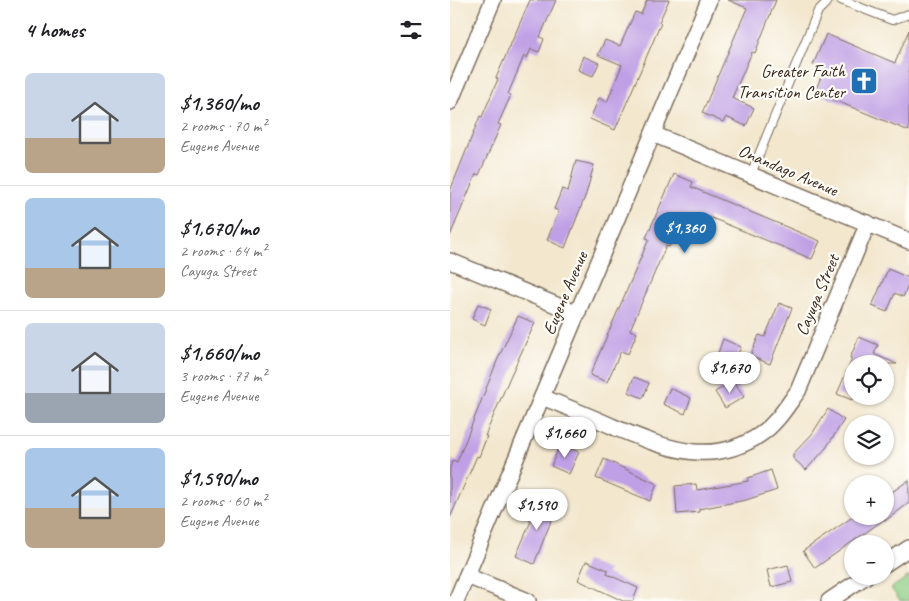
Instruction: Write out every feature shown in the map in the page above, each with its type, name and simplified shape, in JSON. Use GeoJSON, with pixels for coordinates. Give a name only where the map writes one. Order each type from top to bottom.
{"type":"FeatureCollection","features":[{"type":"Feature","properties":{"kind":"street"},"geometry":{"type":"LineString","coordinates":[[450,102],[493,0]]}},
{"type":"Feature","properties":{"kind":"street","name":"Eugene Avenue"},"geometry":{"type":"LineString","coordinates":[[456,601],[709,0]]}},
{"type":"Feature","properties":{"kind":"street","name":"Onandago Avenue"},"geometry":{"type":"LineString","coordinates":[[653,134],[909,241]]}},
{"type":"Feature","properties":{"kind":"street","name":"Cayuga Street"},"geometry":{"type":"LineString","coordinates":[[542,397],[655,444],[677,450],[701,453],[718,452],[749,441],[762,434],[782,414],[798,391],[868,223]]}},
{"type":"Feature","properties":{"kind":"street"},"geometry":{"type":"LineString","coordinates":[[450,261],[578,314]]}},
{"type":"Feature","properties":{"kind":"street"},"geometry":{"type":"LineString","coordinates":[[894,558],[909,548]]}},
{"type":"Feature","properties":{"kind":"street"},"geometry":{"type":"LineString","coordinates":[[467,576],[528,601]]}},
{"type":"Feature","properties":{"kind":"street"},"geometry":{"type":"LineString","coordinates":[[829,601],[853,585]]}},
{"type":"Feature","properties":{"kind":"lane"},"geometry":{"type":"LineString","coordinates":[[751,174],[818,11],[829,0]]}},
{"type":"Feature","properties":{"kind":"lane"},"geometry":{"type":"LineString","coordinates":[[841,0],[892,20],[909,14]]}},
{"type":"Feature","properties":{"kind":"green space"},"geometry":{"type":"Polygon","coordinates":[[[909,576],[909,601],[900,601],[891,588],[909,576]]]}},
{"type":"Feature","properties":{"kind":"building"},"geometry":{"type":"Polygon","coordinates":[[[530,0],[556,0],[540,37],[544,39],[539,52],[531,49],[527,58],[524,56],[508,94],[511,95],[498,124],[501,125],[479,175],[476,174],[450,236],[450,191],[530,0]]]}},
{"type":"Feature","properties":{"kind":"building"},"geometry":{"type":"Polygon","coordinates":[[[647,0],[669,0],[615,130],[590,119],[599,98],[607,102],[622,65],[598,55],[605,40],[620,46],[635,12],[641,14],[647,0]]]}},
{"type":"Feature","properties":{"kind":"building"},"geometry":{"type":"Polygon","coordinates":[[[728,0],[776,0],[755,53],[752,52],[732,98],[754,108],[746,126],[726,117],[723,122],[702,113],[747,8],[728,0]]]}},
{"type":"Feature","properties":{"kind":"building","name":"Greater Faith Transition Center"},"geometry":{"type":"Polygon","coordinates":[[[909,30],[909,131],[815,92],[824,69],[813,65],[826,34],[895,63],[909,30]]]}},
{"type":"Feature","properties":{"kind":"building"},"geometry":{"type":"Polygon","coordinates":[[[583,56],[599,63],[593,76],[578,70],[583,56]]]}},
{"type":"Feature","properties":{"kind":"building"},"geometry":{"type":"Polygon","coordinates":[[[576,161],[594,165],[586,194],[565,248],[547,240],[559,211],[554,209],[562,189],[568,191],[576,161]]]}},
{"type":"Feature","properties":{"kind":"building"},"geometry":{"type":"Polygon","coordinates":[[[674,174],[693,182],[691,187],[820,241],[812,259],[709,217],[698,242],[676,232],[669,247],[666,246],[630,330],[637,333],[628,354],[621,351],[607,382],[590,375],[649,239],[646,238],[674,174]]]}},
{"type":"Feature","properties":{"kind":"building"},"geometry":{"type":"Polygon","coordinates":[[[888,269],[909,278],[909,284],[903,297],[895,293],[887,312],[872,306],[888,269]]]}},
{"type":"Feature","properties":{"kind":"building"},"geometry":{"type":"Polygon","coordinates":[[[779,303],[792,308],[770,364],[750,356],[759,335],[765,337],[779,303]]]}},
{"type":"Feature","properties":{"kind":"building"},"geometry":{"type":"Polygon","coordinates":[[[478,304],[491,309],[485,325],[472,319],[478,304]]]}},
{"type":"Feature","properties":{"kind":"building"},"geometry":{"type":"Polygon","coordinates":[[[518,316],[535,323],[485,436],[487,436],[479,457],[477,456],[450,518],[450,467],[453,460],[457,462],[497,361],[518,316]]]}},
{"type":"Feature","properties":{"kind":"building"},"geometry":{"type":"Polygon","coordinates":[[[859,337],[878,345],[874,354],[876,355],[851,355],[859,337]]]}},
{"type":"Feature","properties":{"kind":"building"},"geometry":{"type":"Polygon","coordinates":[[[723,339],[741,347],[735,360],[718,353],[723,339]]]}},
{"type":"Feature","properties":{"kind":"building"},"geometry":{"type":"Polygon","coordinates":[[[634,377],[649,383],[643,398],[628,392],[634,377]]]}},
{"type":"Feature","properties":{"kind":"building"},"geometry":{"type":"Polygon","coordinates":[[[844,378],[844,397],[837,394],[844,378]]]}},
{"type":"Feature","properties":{"kind":"building"},"geometry":{"type":"Polygon","coordinates":[[[734,381],[744,397],[725,408],[715,392],[734,381]]]}},
{"type":"Feature","properties":{"kind":"building"},"geometry":{"type":"Polygon","coordinates":[[[670,388],[691,398],[685,414],[663,404],[670,388]]]}},
{"type":"Feature","properties":{"kind":"building"},"geometry":{"type":"Polygon","coordinates":[[[828,409],[844,420],[826,448],[806,470],[793,458],[793,454],[812,434],[828,409]]]}},
{"type":"Feature","properties":{"kind":"building"},"geometry":{"type":"Polygon","coordinates":[[[560,444],[579,452],[569,474],[551,466],[560,444]]]}},
{"type":"Feature","properties":{"kind":"building"},"geometry":{"type":"Polygon","coordinates":[[[604,459],[657,484],[650,501],[596,478],[604,459]]]}},
{"type":"Feature","properties":{"kind":"building"},"geometry":{"type":"Polygon","coordinates":[[[771,470],[777,490],[746,500],[699,509],[699,512],[677,514],[675,486],[696,484],[697,490],[748,481],[748,478],[771,470]]]}},
{"type":"Feature","properties":{"kind":"building"},"geometry":{"type":"Polygon","coordinates":[[[909,480],[909,503],[894,514],[894,491],[909,480]]]}},
{"type":"Feature","properties":{"kind":"building"},"geometry":{"type":"Polygon","coordinates":[[[538,498],[557,506],[534,564],[516,556],[531,521],[529,520],[538,498]]]}},
{"type":"Feature","properties":{"kind":"building"},"geometry":{"type":"Polygon","coordinates":[[[844,523],[844,525],[876,525],[862,535],[844,535],[844,548],[815,568],[803,551],[844,523]]]}},
{"type":"Feature","properties":{"kind":"building"},"geometry":{"type":"Polygon","coordinates":[[[586,561],[608,570],[607,574],[638,588],[633,601],[623,601],[578,580],[586,561]]]}},
{"type":"Feature","properties":{"kind":"building"},"geometry":{"type":"Polygon","coordinates":[[[788,565],[792,582],[771,587],[767,570],[788,565]]]}},
{"type":"Feature","properties":{"kind":"place","name":"Greater Faith Transition Center"},"geometry":{"type":"Point","coordinates":[864,81]}}]}
